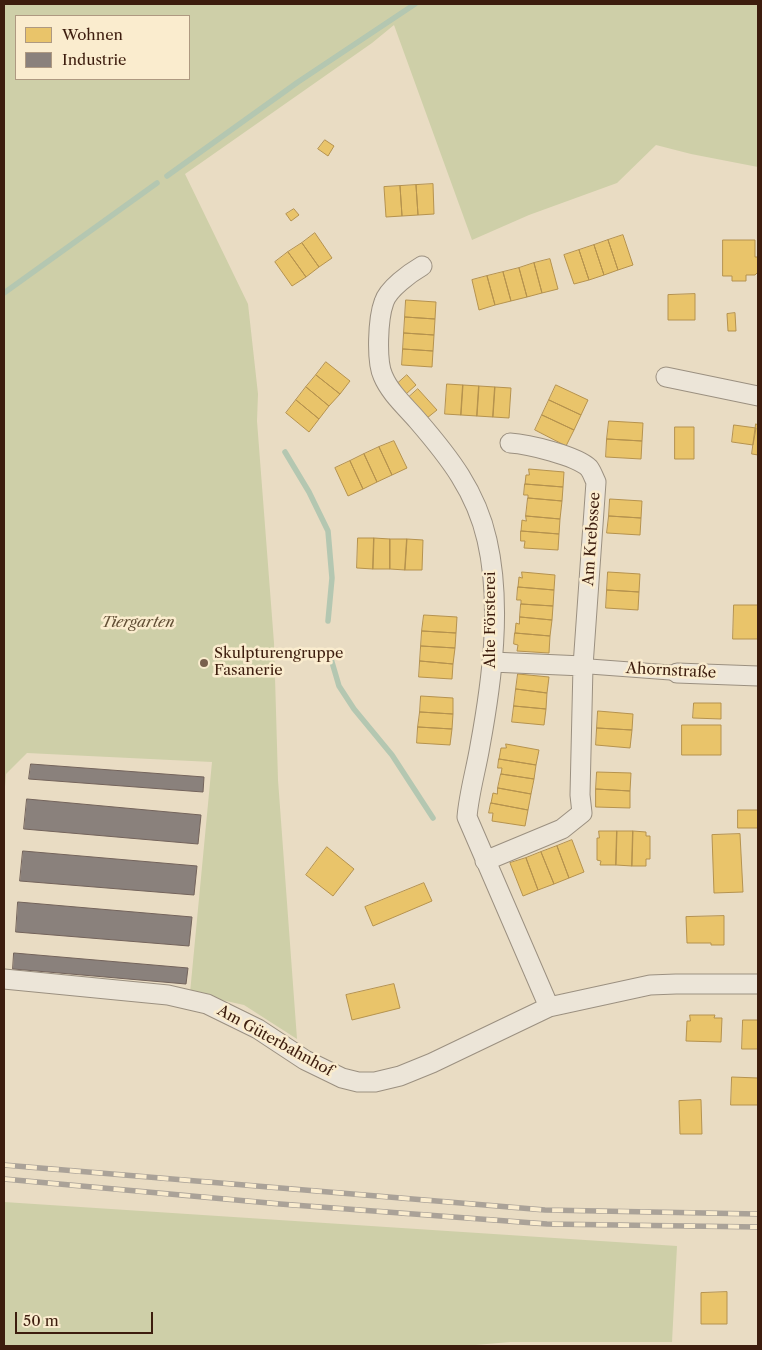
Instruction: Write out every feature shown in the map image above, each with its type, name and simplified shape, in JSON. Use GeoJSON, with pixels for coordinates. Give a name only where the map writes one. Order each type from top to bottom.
{"type":"FeatureCollection","features":[{"type":"Feature","properties":{"kind":"street","name":"Alte Försterei"},"geometry":{"type":"LineString","coordinates":[[422,266],[406,275],[384,300],[378,362],[390,390],[443,450],[465,481],[480,515],[487,540],[494,608],[492,662],[480,747],[469,796],[467,817],[549,1007]]}},
{"type":"Feature","properties":{"kind":"street"},"geometry":{"type":"LineString","coordinates":[[666,377],[758,396]]}},
{"type":"Feature","properties":{"kind":"street","name":"Am Krebssee"},"geometry":{"type":"LineString","coordinates":[[485,862],[562,829],[582,813],[580,795],[584,666],[596,482],[590,469],[575,459],[523,444],[510,443]]}},
{"type":"Feature","properties":{"kind":"street"},"geometry":{"type":"LineString","coordinates":[[492,662],[584,666]]}},
{"type":"Feature","properties":{"kind":"street","name":"Ahornstraße"},"geometry":{"type":"LineString","coordinates":[[584,666],[677,673],[758,676]]}},
{"type":"Feature","properties":{"kind":"street","name":"Am Güterbahnhof"},"geometry":{"type":"LineString","coordinates":[[4,978],[168,995],[207,1004],[258,1029],[305,1060],[342,1078],[358,1082],[375,1082],[400,1076],[432,1063],[549,1007],[650,986],[676,984],[758,984]]}},
{"type":"Feature","properties":{"kind":"green space","name":"Tiergarten"},"geometry":{"type":"Polygon","coordinates":[[[4,4],[758,4],[758,167],[656,145],[617,183],[529,215],[472,240],[394,25],[372,43],[185,174],[248,304],[258,394],[257,421],[274,643],[278,780],[297,1039],[244,1005],[190,993],[212,762],[27,753],[6,774],[4,800],[4,4]]]}},
{"type":"Feature","properties":{"kind":"green space"},"geometry":{"type":"Polygon","coordinates":[[[4,1202],[677,1246],[672,1342],[510,1342],[464,1346],[4,1346],[4,1202]]]}},
{"type":"Feature","properties":{"kind":"building: Wohnen"},"geometry":{"type":"Polygon","coordinates":[[[325,140],[334,146],[328,156],[318,149],[325,140]]]}},
{"type":"Feature","properties":{"kind":"building: Wohnen"},"geometry":{"type":"Polygon","coordinates":[[[433,184],[434,214],[418,215],[416,185],[433,184]]]}},
{"type":"Feature","properties":{"kind":"building: Wohnen"},"geometry":{"type":"Polygon","coordinates":[[[416,185],[418,215],[402,216],[400,186],[416,185]]]}},
{"type":"Feature","properties":{"kind":"building: Wohnen"},"geometry":{"type":"Polygon","coordinates":[[[400,186],[402,216],[386,217],[384,187],[400,186]]]}},
{"type":"Feature","properties":{"kind":"building: Wohnen"},"geometry":{"type":"Polygon","coordinates":[[[294,209],[299,215],[291,221],[286,214],[294,209]]]}},
{"type":"Feature","properties":{"kind":"building: Wohnen"},"geometry":{"type":"Polygon","coordinates":[[[315,233],[332,258],[319,267],[302,243],[315,233]]]}},
{"type":"Feature","properties":{"kind":"building: Wohnen"},"geometry":{"type":"Polygon","coordinates":[[[623,235],[633,265],[618,270],[608,240],[623,235]]]}},
{"type":"Feature","properties":{"kind":"building: Wohnen"},"geometry":{"type":"Polygon","coordinates":[[[608,240],[618,270],[604,275],[594,245],[608,240]]]}},
{"type":"Feature","properties":{"kind":"building: Wohnen"},"geometry":{"type":"Polygon","coordinates":[[[723,240],[755,240],[755,257],[758,257],[758,272],[755,275],[746,275],[746,281],[732,281],[732,276],[723,276],[723,240]]]}},
{"type":"Feature","properties":{"kind":"building: Wohnen"},"geometry":{"type":"Polygon","coordinates":[[[302,243],[319,267],[306,277],[288,252],[302,243]]]}},
{"type":"Feature","properties":{"kind":"building: Wohnen"},"geometry":{"type":"Polygon","coordinates":[[[594,245],[604,275],[589,280],[579,250],[594,245]]]}},
{"type":"Feature","properties":{"kind":"building: Wohnen"},"geometry":{"type":"Polygon","coordinates":[[[579,250],[589,280],[574,284],[564,255],[579,250]]]}},
{"type":"Feature","properties":{"kind":"building: Wohnen"},"geometry":{"type":"Polygon","coordinates":[[[288,252],[306,277],[292,286],[275,262],[288,252]]]}},
{"type":"Feature","properties":{"kind":"building: Wohnen"},"geometry":{"type":"Polygon","coordinates":[[[550,259],[558,289],[542,293],[534,263],[550,259]]]}},
{"type":"Feature","properties":{"kind":"building: Wohnen"},"geometry":{"type":"Polygon","coordinates":[[[534,263],[542,293],[527,297],[519,268],[534,263]]]}},
{"type":"Feature","properties":{"kind":"building: Wohnen"},"geometry":{"type":"Polygon","coordinates":[[[519,268],[527,297],[511,301],[503,272],[519,268]]]}},
{"type":"Feature","properties":{"kind":"building: Wohnen"},"geometry":{"type":"Polygon","coordinates":[[[503,272],[511,301],[495,305],[487,276],[503,272]]]}},
{"type":"Feature","properties":{"kind":"building: Wohnen"},"geometry":{"type":"Polygon","coordinates":[[[487,276],[495,305],[479,310],[472,280],[487,276]]]}},
{"type":"Feature","properties":{"kind":"building: Wohnen"},"geometry":{"type":"Polygon","coordinates":[[[695,294],[695,320],[668,320],[668,295],[695,294]]]}},
{"type":"Feature","properties":{"kind":"building: Wohnen"},"geometry":{"type":"Polygon","coordinates":[[[406,300],[436,302],[435,319],[405,317],[406,300]]]}},
{"type":"Feature","properties":{"kind":"building: Wohnen"},"geometry":{"type":"Polygon","coordinates":[[[735,313],[736,331],[728,331],[727,314],[735,313]]]}},
{"type":"Feature","properties":{"kind":"building: Wohnen"},"geometry":{"type":"Polygon","coordinates":[[[405,317],[435,319],[434,335],[404,333],[405,317]]]}},
{"type":"Feature","properties":{"kind":"building: Wohnen"},"geometry":{"type":"Polygon","coordinates":[[[404,333],[434,335],[433,351],[403,349],[404,333]]]}},
{"type":"Feature","properties":{"kind":"building: Wohnen"},"geometry":{"type":"Polygon","coordinates":[[[403,349],[433,351],[432,367],[402,365],[403,349]]]}},
{"type":"Feature","properties":{"kind":"building: Wohnen"},"geometry":{"type":"Polygon","coordinates":[[[326,362],[350,381],[340,394],[316,375],[326,362]]]}},
{"type":"Feature","properties":{"kind":"building: Wohnen"},"geometry":{"type":"Polygon","coordinates":[[[316,375],[340,394],[329,406],[306,387],[316,375]]]}},
{"type":"Feature","properties":{"kind":"building: Wohnen"},"geometry":{"type":"Polygon","coordinates":[[[407,375],[416,385],[406,394],[397,384],[407,375]]]}},
{"type":"Feature","properties":{"kind":"building: Wohnen"},"geometry":{"type":"Polygon","coordinates":[[[447,384],[463,385],[461,415],[445,414],[447,384]]]}},
{"type":"Feature","properties":{"kind":"building: Wohnen"},"geometry":{"type":"Polygon","coordinates":[[[463,385],[479,386],[477,416],[461,415],[463,385]]]}},
{"type":"Feature","properties":{"kind":"building: Wohnen"},"geometry":{"type":"Polygon","coordinates":[[[556,385],[588,400],[581,415],[549,400],[556,385]]]}},
{"type":"Feature","properties":{"kind":"building: Wohnen"},"geometry":{"type":"Polygon","coordinates":[[[479,386],[495,387],[493,417],[477,416],[479,386]]]}},
{"type":"Feature","properties":{"kind":"building: Wohnen"},"geometry":{"type":"Polygon","coordinates":[[[306,387],[329,406],[319,419],[296,400],[306,387]]]}},
{"type":"Feature","properties":{"kind":"building: Wohnen"},"geometry":{"type":"Polygon","coordinates":[[[495,387],[511,388],[509,418],[493,417],[495,387]]]}},
{"type":"Feature","properties":{"kind":"building: Wohnen"},"geometry":{"type":"Polygon","coordinates":[[[418,389],[437,410],[427,418],[409,397],[418,389]]]}},
{"type":"Feature","properties":{"kind":"building: Wohnen"},"geometry":{"type":"Polygon","coordinates":[[[296,400],[319,419],[309,432],[286,413],[296,400]]]}},
{"type":"Feature","properties":{"kind":"building: Wohnen"},"geometry":{"type":"Polygon","coordinates":[[[549,400],[581,415],[574,430],[542,415],[549,400]]]}},
{"type":"Feature","properties":{"kind":"building: Wohnen"},"geometry":{"type":"Polygon","coordinates":[[[542,415],[574,430],[566,446],[535,430],[542,415]]]}},
{"type":"Feature","properties":{"kind":"building: Wohnen"},"geometry":{"type":"Polygon","coordinates":[[[609,421],[643,423],[642,441],[607,439],[609,421]]]}},
{"type":"Feature","properties":{"kind":"building: Wohnen"},"geometry":{"type":"Polygon","coordinates":[[[756,424],[758,425],[758,455],[752,454],[756,424]]]}},
{"type":"Feature","properties":{"kind":"building: Wohnen"},"geometry":{"type":"Polygon","coordinates":[[[734,425],[756,428],[753,445],[732,442],[734,425]]]}},
{"type":"Feature","properties":{"kind":"building: Wohnen"},"geometry":{"type":"Polygon","coordinates":[[[675,427],[694,427],[694,459],[675,459],[675,427]]]}},
{"type":"Feature","properties":{"kind":"building: Wohnen"},"geometry":{"type":"Polygon","coordinates":[[[607,439],[642,441],[641,459],[606,457],[607,439]]]}},
{"type":"Feature","properties":{"kind":"building: Wohnen"},"geometry":{"type":"Polygon","coordinates":[[[394,441],[407,468],[392,475],[379,447],[394,441]]]}},
{"type":"Feature","properties":{"kind":"building: Wohnen"},"geometry":{"type":"Polygon","coordinates":[[[379,447],[392,475],[377,482],[364,454],[379,447]]]}},
{"type":"Feature","properties":{"kind":"building: Wohnen"},"geometry":{"type":"Polygon","coordinates":[[[364,454],[377,482],[363,489],[350,461],[364,454]]]}},
{"type":"Feature","properties":{"kind":"building: Wohnen"},"geometry":{"type":"Polygon","coordinates":[[[350,461],[363,489],[348,496],[335,468],[350,461]]]}},
{"type":"Feature","properties":{"kind":"building: Wohnen"},"geometry":{"type":"Polygon","coordinates":[[[529,469],[564,472],[563,487],[525,484],[526,475],[529,475],[529,469]]]}},
{"type":"Feature","properties":{"kind":"building: Wohnen"},"geometry":{"type":"Polygon","coordinates":[[[525,484],[563,487],[562,501],[528,498],[528,495],[524,495],[525,484]]]}},
{"type":"Feature","properties":{"kind":"building: Wohnen"},"geometry":{"type":"Polygon","coordinates":[[[528,498],[562,501],[560,519],[526,516],[528,498]]]}},
{"type":"Feature","properties":{"kind":"building: Wohnen"},"geometry":{"type":"Polygon","coordinates":[[[610,499],[642,501],[641,518],[609,516],[610,499]]]}},
{"type":"Feature","properties":{"kind":"building: Wohnen"},"geometry":{"type":"Polygon","coordinates":[[[526,516],[560,519],[559,534],[521,531],[522,520],[526,521],[526,516]]]}},
{"type":"Feature","properties":{"kind":"building: Wohnen"},"geometry":{"type":"Polygon","coordinates":[[[609,516],[641,518],[640,535],[607,533],[609,516]]]}},
{"type":"Feature","properties":{"kind":"building: Wohnen"},"geometry":{"type":"Polygon","coordinates":[[[521,531],[559,534],[558,550],[524,548],[525,541],[521,541],[521,531]]]}},
{"type":"Feature","properties":{"kind":"building: Wohnen"},"geometry":{"type":"Polygon","coordinates":[[[358,538],[374,538],[373,569],[357,568],[358,538]]]}},
{"type":"Feature","properties":{"kind":"building: Wohnen"},"geometry":{"type":"Polygon","coordinates":[[[374,538],[390,539],[390,569],[373,569],[374,538]]]}},
{"type":"Feature","properties":{"kind":"building: Wohnen"},"geometry":{"type":"Polygon","coordinates":[[[390,539],[407,539],[405,570],[390,569],[390,539]]]}},
{"type":"Feature","properties":{"kind":"building: Wohnen"},"geometry":{"type":"Polygon","coordinates":[[[407,539],[423,540],[422,570],[405,570],[407,539]]]}},
{"type":"Feature","properties":{"kind":"building: Wohnen"},"geometry":{"type":"Polygon","coordinates":[[[522,572],[555,575],[554,590],[518,587],[519,577],[522,578],[522,572]]]}},
{"type":"Feature","properties":{"kind":"building: Wohnen"},"geometry":{"type":"Polygon","coordinates":[[[608,572],[640,574],[639,592],[607,590],[608,572]]]}},
{"type":"Feature","properties":{"kind":"building: Wohnen"},"geometry":{"type":"Polygon","coordinates":[[[518,587],[554,590],[553,606],[521,604],[521,600],[517,600],[518,587]]]}},
{"type":"Feature","properties":{"kind":"building: Wohnen"},"geometry":{"type":"Polygon","coordinates":[[[607,590],[639,592],[638,610],[606,608],[607,590]]]}},
{"type":"Feature","properties":{"kind":"building: Wohnen"},"geometry":{"type":"Polygon","coordinates":[[[521,604],[553,606],[552,620],[520,617],[521,604]]]}},
{"type":"Feature","properties":{"kind":"building: Wohnen"},"geometry":{"type":"Polygon","coordinates":[[[734,605],[758,605],[758,639],[733,639],[734,605]]]}},
{"type":"Feature","properties":{"kind":"building: Wohnen"},"geometry":{"type":"Polygon","coordinates":[[[424,615],[457,617],[456,633],[422,631],[424,615]]]}},
{"type":"Feature","properties":{"kind":"building: Wohnen"},"geometry":{"type":"Polygon","coordinates":[[[520,617],[552,620],[550,636],[515,633],[516,623],[519,624],[520,617]]]}},
{"type":"Feature","properties":{"kind":"building: Wohnen"},"geometry":{"type":"Polygon","coordinates":[[[422,631],[456,633],[455,648],[421,646],[422,631]]]}},
{"type":"Feature","properties":{"kind":"building: Wohnen"},"geometry":{"type":"Polygon","coordinates":[[[515,633],[550,636],[549,653],[517,651],[518,645],[514,644],[515,633]]]}},
{"type":"Feature","properties":{"kind":"building: Wohnen"},"geometry":{"type":"Polygon","coordinates":[[[421,646],[455,648],[453,664],[420,661],[421,646]]]}},
{"type":"Feature","properties":{"kind":"building: Wohnen"},"geometry":{"type":"Polygon","coordinates":[[[420,661],[453,664],[452,679],[419,677],[420,661]]]}},
{"type":"Feature","properties":{"kind":"building: Wohnen"},"geometry":{"type":"Polygon","coordinates":[[[518,674],[549,677],[547,693],[516,689],[518,674]]]}},
{"type":"Feature","properties":{"kind":"building: Wohnen"},"geometry":{"type":"Polygon","coordinates":[[[516,689],[547,693],[546,709],[514,706],[516,689]]]}},
{"type":"Feature","properties":{"kind":"building: Wohnen"},"geometry":{"type":"Polygon","coordinates":[[[421,696],[453,698],[453,714],[420,712],[421,696]]]}},
{"type":"Feature","properties":{"kind":"building: Wohnen"},"geometry":{"type":"Polygon","coordinates":[[[694,703],[721,703],[721,719],[693,718],[694,703]]]}},
{"type":"Feature","properties":{"kind":"building: Wohnen"},"geometry":{"type":"Polygon","coordinates":[[[514,706],[546,709],[544,725],[512,722],[514,706]]]}},
{"type":"Feature","properties":{"kind":"building: Wohnen"},"geometry":{"type":"Polygon","coordinates":[[[598,711],[633,714],[632,730],[597,728],[598,711]]]}},
{"type":"Feature","properties":{"kind":"building: Wohnen"},"geometry":{"type":"Polygon","coordinates":[[[420,712],[453,714],[452,729],[418,727],[420,712]]]}},
{"type":"Feature","properties":{"kind":"building: Wohnen"},"geometry":{"type":"Polygon","coordinates":[[[682,725],[721,725],[721,755],[682,755],[682,725]]]}},
{"type":"Feature","properties":{"kind":"building: Wohnen"},"geometry":{"type":"Polygon","coordinates":[[[418,727],[452,729],[450,745],[417,743],[418,727]]]}},
{"type":"Feature","properties":{"kind":"building: Wohnen"},"geometry":{"type":"Polygon","coordinates":[[[597,728],[632,730],[630,748],[596,745],[597,728]]]}},
{"type":"Feature","properties":{"kind":"building: Wohnen"},"geometry":{"type":"Polygon","coordinates":[[[506,744],[539,750],[536,765],[499,759],[501,748],[506,748],[506,744]]]}},
{"type":"Feature","properties":{"kind":"building: Wohnen"},"geometry":{"type":"Polygon","coordinates":[[[499,759],[536,765],[534,779],[501,774],[502,768],[498,768],[499,759]]]}},
{"type":"Feature","properties":{"kind":"building: Wohnen"},"geometry":{"type":"Polygon","coordinates":[[[597,772],[631,773],[630,791],[596,789],[597,772]]]}},
{"type":"Feature","properties":{"kind":"building: Wohnen"},"geometry":{"type":"Polygon","coordinates":[[[501,774],[534,779],[531,794],[498,788],[501,774]]]}},
{"type":"Feature","properties":{"kind":"building: Wohnen"},"geometry":{"type":"Polygon","coordinates":[[[498,788],[531,794],[528,810],[491,803],[493,793],[497,794],[498,788]]]}},
{"type":"Feature","properties":{"kind":"building: Wohnen"},"geometry":{"type":"Polygon","coordinates":[[[596,789],[630,791],[630,808],[596,807],[596,789]]]}},
{"type":"Feature","properties":{"kind":"building: Wohnen"},"geometry":{"type":"Polygon","coordinates":[[[491,803],[528,810],[525,826],[492,821],[493,813],[489,813],[491,803]]]}},
{"type":"Feature","properties":{"kind":"building: Wohnen"},"geometry":{"type":"Polygon","coordinates":[[[738,810],[758,810],[758,828],[738,828],[738,810]]]}},
{"type":"Feature","properties":{"kind":"building: Wohnen"},"geometry":{"type":"Polygon","coordinates":[[[599,831],[617,831],[616,865],[600,865],[601,861],[597,860],[597,838],[599,838],[599,831]]]}},
{"type":"Feature","properties":{"kind":"building: Wohnen"},"geometry":{"type":"Polygon","coordinates":[[[617,831],[633,831],[632,866],[616,865],[617,831]]]}},
{"type":"Feature","properties":{"kind":"building: Wohnen"},"geometry":{"type":"Polygon","coordinates":[[[633,831],[646,832],[646,836],[650,836],[650,859],[646,859],[646,866],[632,866],[633,831]]]}},
{"type":"Feature","properties":{"kind":"building: Wohnen"},"geometry":{"type":"Polygon","coordinates":[[[740,834],[743,892],[714,893],[712,835],[740,834]]]}},
{"type":"Feature","properties":{"kind":"building: Wohnen"},"geometry":{"type":"Polygon","coordinates":[[[572,840],[584,872],[569,878],[557,846],[572,840]]]}},
{"type":"Feature","properties":{"kind":"building: Wohnen"},"geometry":{"type":"Polygon","coordinates":[[[557,846],[569,878],[554,884],[541,852],[557,846]]]}},
{"type":"Feature","properties":{"kind":"building: Wohnen"},"geometry":{"type":"Polygon","coordinates":[[[327,847],[354,869],[333,896],[306,875],[327,847]]]}},
{"type":"Feature","properties":{"kind":"building: Wohnen"},"geometry":{"type":"Polygon","coordinates":[[[541,852],[554,884],[538,890],[526,858],[541,852]]]}},
{"type":"Feature","properties":{"kind":"building: Wohnen"},"geometry":{"type":"Polygon","coordinates":[[[526,858],[538,890],[523,896],[510,863],[526,858]]]}},
{"type":"Feature","properties":{"kind":"building: Wohnen"},"geometry":{"type":"Polygon","coordinates":[[[424,883],[432,901],[373,926],[365,907],[424,883]]]}},
{"type":"Feature","properties":{"kind":"building: Wohnen"},"geometry":{"type":"Polygon","coordinates":[[[724,916],[724,945],[687,943],[686,917],[724,916]]]}},
{"type":"Feature","properties":{"kind":"building: Wohnen"},"geometry":{"type":"Polygon","coordinates":[[[394,984],[400,1008],[352,1020],[346,995],[394,984]]]}},
{"type":"Feature","properties":{"kind":"building: Wohnen"},"geometry":{"type":"Polygon","coordinates":[[[690,1015],[715,1015],[714,1018],[722,1018],[721,1042],[686,1041],[687,1021],[690,1021],[690,1015]]]}},
{"type":"Feature","properties":{"kind":"building: Wohnen"},"geometry":{"type":"Polygon","coordinates":[[[743,1020],[758,1020],[758,1049],[742,1049],[743,1020]]]}},
{"type":"Feature","properties":{"kind":"building: Wohnen"},"geometry":{"type":"Polygon","coordinates":[[[732,1077],[758,1078],[758,1105],[731,1105],[732,1077]]]}},
{"type":"Feature","properties":{"kind":"building: Wohnen"},"geometry":{"type":"Polygon","coordinates":[[[701,1100],[702,1134],[680,1134],[679,1101],[701,1100]]]}},
{"type":"Feature","properties":{"kind":"building: Wohnen"},"geometry":{"type":"Polygon","coordinates":[[[727,1292],[727,1324],[701,1324],[701,1293],[727,1292]]]}},
{"type":"Feature","properties":{"kind":"building: Industrie"},"geometry":{"type":"Polygon","coordinates":[[[31,764],[204,777],[203,792],[29,779],[31,764]]]}},
{"type":"Feature","properties":{"kind":"building: Industrie"},"geometry":{"type":"Polygon","coordinates":[[[27,799],[201,815],[198,844],[24,829],[27,799]]]}},
{"type":"Feature","properties":{"kind":"building: Industrie"},"geometry":{"type":"Polygon","coordinates":[[[23,851],[197,866],[194,895],[20,881],[23,851]]]}},
{"type":"Feature","properties":{"kind":"building: Industrie"},"geometry":{"type":"Polygon","coordinates":[[[18,902],[192,917],[189,946],[16,932],[18,902]]]}},
{"type":"Feature","properties":{"kind":"building: Industrie"},"geometry":{"type":"Polygon","coordinates":[[[14,953],[188,968],[186,984],[13,969],[14,953]]]}},
{"type":"Feature","properties":{"kind":"waterway"},"geometry":{"type":"LineString","coordinates":[[167,176],[298,82],[415,4]]}},
{"type":"Feature","properties":{"kind":"waterway"},"geometry":{"type":"LineString","coordinates":[[4,293],[157,183]]}},
{"type":"Feature","properties":{"kind":"waterway"},"geometry":{"type":"LineString","coordinates":[[285,452],[309,492],[328,531],[332,578],[328,621]]}},
{"type":"Feature","properties":{"kind":"waterway"},"geometry":{"type":"LineString","coordinates":[[329,652],[339,686],[354,709],[392,755],[433,818]]}},
{"type":"Feature","properties":{"kind":"railway"},"geometry":{"type":"LineString","coordinates":[[4,1165],[545,1210],[758,1214]]}},
{"type":"Feature","properties":{"kind":"railway"},"geometry":{"type":"LineString","coordinates":[[4,1179],[280,1204],[547,1224],[758,1227]]}},
{"type":"Feature","properties":{"kind":"place","name":"Skulpturengruppe Fasanerie"},"geometry":{"type":"Point","coordinates":[204,663]}}]}
